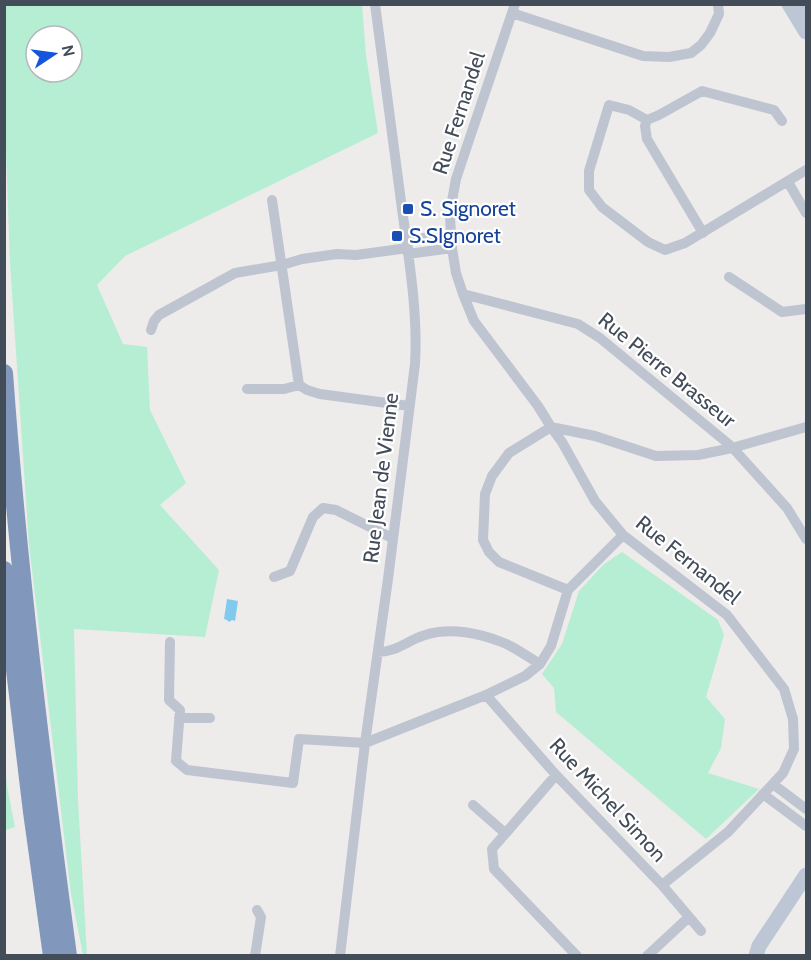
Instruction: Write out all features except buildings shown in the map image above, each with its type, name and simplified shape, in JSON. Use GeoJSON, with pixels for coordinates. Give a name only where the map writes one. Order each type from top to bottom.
{"type":"FeatureCollection","features":[{"type":"Feature","properties":{"kind":"highway"},"geometry":{"type":"LineString","coordinates":[[4,373],[26,618],[68,956]]}},
{"type":"Feature","properties":{"kind":"highway"},"geometry":{"type":"LineString","coordinates":[[4,570],[32,812],[52,956]]}},
{"type":"Feature","properties":{"kind":"main road"},"geometry":{"type":"LineString","coordinates":[[789,4],[807,32]]}},
{"type":"Feature","properties":{"kind":"main road"},"geometry":{"type":"LineString","coordinates":[[803,4],[807,11]]}},
{"type":"Feature","properties":{"kind":"main road"},"geometry":{"type":"LineString","coordinates":[[756,956],[759,946],[807,875]]}},
{"type":"Feature","properties":{"kind":"street","name":"Rue Jean de Vienne"},"geometry":{"type":"LineString","coordinates":[[340,956],[365,743],[415,364],[416,339],[407,247],[375,4]]}},
{"type":"Feature","properties":{"kind":"street"},"geometry":{"type":"LineString","coordinates":[[513,9],[643,56],[669,57],[691,53],[701,45],[714,24],[718,14],[718,4]]}},
{"type":"Feature","properties":{"kind":"street","name":"Rue Fernandel"},"geometry":{"type":"LineString","coordinates":[[513,9],[456,179],[452,201],[452,248],[456,273],[463,294],[474,321],[538,406],[562,442],[595,501],[623,536],[727,615],[784,689],[793,719],[794,749],[783,773],[728,832],[662,885]]}},
{"type":"Feature","properties":{"kind":"street"},"geometry":{"type":"LineString","coordinates":[[703,232],[647,139],[645,126],[647,120],[702,91],[774,110],[782,121]]}},
{"type":"Feature","properties":{"kind":"street"},"geometry":{"type":"LineString","coordinates":[[647,120],[629,110],[609,105],[588,171],[589,190],[602,207],[648,242],[664,250],[685,243],[807,170]]}},
{"type":"Feature","properties":{"kind":"street"},"geometry":{"type":"LineString","coordinates":[[788,182],[807,213]]}},
{"type":"Feature","properties":{"kind":"street"},"geometry":{"type":"LineString","coordinates":[[272,200],[299,385]]}},
{"type":"Feature","properties":{"kind":"street"},"geometry":{"type":"LineString","coordinates":[[151,330],[159,315],[235,273],[302,259],[337,254],[356,255],[407,247],[451,235]]}},
{"type":"Feature","properties":{"kind":"street"},"geometry":{"type":"LineString","coordinates":[[407,247],[452,248]]}},
{"type":"Feature","properties":{"kind":"street"},"geometry":{"type":"LineString","coordinates":[[729,277],[782,312],[807,309]]}},
{"type":"Feature","properties":{"kind":"street","name":"Rue Pierre Brasseur"},"geometry":{"type":"LineString","coordinates":[[463,294],[578,324],[600,338],[732,448],[787,508],[807,539]]}},
{"type":"Feature","properties":{"kind":"street"},"geometry":{"type":"LineString","coordinates":[[247,389],[284,389],[299,385],[320,394],[409,406]]}},
{"type":"Feature","properties":{"kind":"street"},"geometry":{"type":"LineString","coordinates":[[568,590],[499,562],[489,552],[483,540],[485,494],[492,476],[509,453],[551,427],[595,436],[656,456],[698,455],[732,448],[807,426]]}},
{"type":"Feature","properties":{"kind":"street"},"geometry":{"type":"LineString","coordinates":[[274,577],[290,572],[313,517],[322,508],[336,510],[392,538]]}},
{"type":"Feature","properties":{"kind":"street"},"geometry":{"type":"LineString","coordinates":[[170,642],[169,700],[180,710],[176,761],[188,770],[293,783],[299,739],[365,743],[486,695],[525,676],[540,664],[550,646],[568,590],[623,536]]}},
{"type":"Feature","properties":{"kind":"street"},"geometry":{"type":"LineString","coordinates":[[378,652],[388,652],[426,634],[475,633],[505,643],[540,664]]}},
{"type":"Feature","properties":{"kind":"street","name":"Rue Michel Simon"},"geometry":{"type":"LineString","coordinates":[[486,695],[556,775],[662,885],[701,931]]}},
{"type":"Feature","properties":{"kind":"street"},"geometry":{"type":"LineString","coordinates":[[179,718],[210,718]]}},
{"type":"Feature","properties":{"kind":"street"},"geometry":{"type":"LineString","coordinates":[[556,775],[492,849],[494,869],[577,956]]}},
{"type":"Feature","properties":{"kind":"street"},"geometry":{"type":"LineString","coordinates":[[773,784],[807,809]]}},
{"type":"Feature","properties":{"kind":"street"},"geometry":{"type":"LineString","coordinates":[[763,794],[807,826]]}},
{"type":"Feature","properties":{"kind":"street"},"geometry":{"type":"LineString","coordinates":[[473,805],[505,833]]}},
{"type":"Feature","properties":{"kind":"street"},"geometry":{"type":"LineString","coordinates":[[255,956],[261,917],[257,910]]}},
{"type":"Feature","properties":{"kind":"street"},"geometry":{"type":"LineString","coordinates":[[647,956],[689,917]]}},
{"type":"Feature","properties":{"kind":"green space"},"geometry":{"type":"Polygon","coordinates":[[[4,5],[362,5],[366,55],[378,133],[125,256],[97,285],[123,344],[147,347],[150,410],[186,483],[160,505],[219,570],[205,637],[74,629],[78,800],[87,955],[83,955],[71,894],[29,545],[10,263],[5,126],[4,5]]]}},
{"type":"Feature","properties":{"kind":"green space"},"geometry":{"type":"Polygon","coordinates":[[[622,552],[718,620],[724,635],[706,697],[725,719],[721,748],[708,773],[759,789],[706,839],[556,712],[554,688],[542,674],[562,644],[579,591],[604,564],[622,552]]]}},
{"type":"Feature","properties":{"kind":"green space"},"geometry":{"type":"Polygon","coordinates":[[[5,758],[7,786],[15,827],[6,830],[4,828],[5,758]]]}},
{"type":"Feature","properties":{"kind":"water"},"geometry":{"type":"Polygon","coordinates":[[[227,599],[238,601],[235,621],[229,622],[224,619],[227,599]]]}},
{"type":"Feature","properties":{"kind":"place","name":"S. Signoret"},"geometry":{"type":"Point","coordinates":[408,209]}},
{"type":"Feature","properties":{"kind":"place","name":"S.SIgnoret"},"geometry":{"type":"Point","coordinates":[397,236]}}]}
